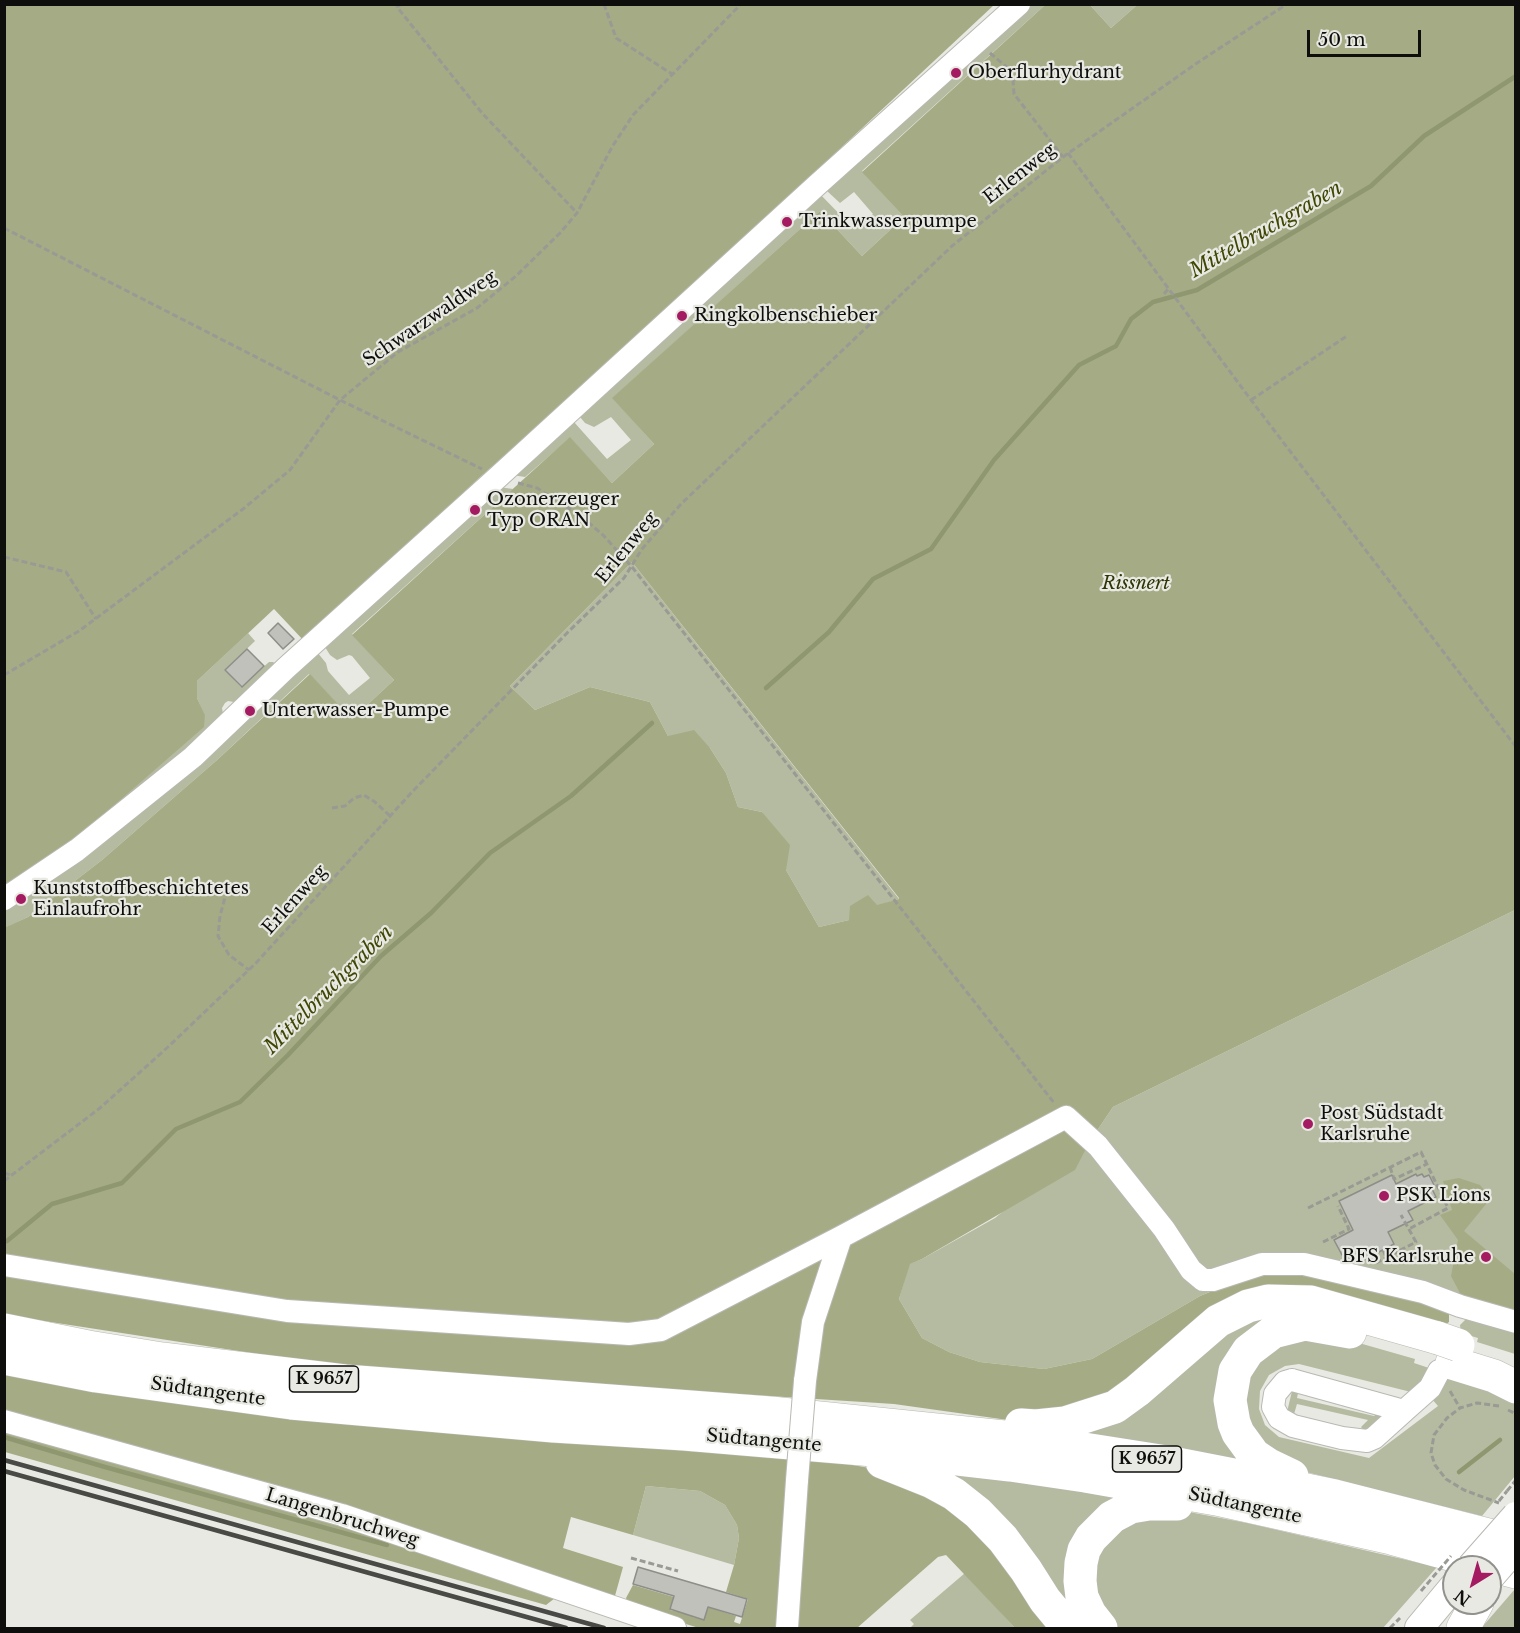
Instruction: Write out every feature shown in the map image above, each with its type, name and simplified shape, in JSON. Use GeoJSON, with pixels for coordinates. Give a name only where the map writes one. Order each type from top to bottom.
{"type":"FeatureCollection","features":[{"type":"Feature","properties":{"kind":"highway"},"geometry":{"type":"LineString","coordinates":[[957,1431],[1007,1424],[1036,1426],[1065,1423],[1115,1407],[1218,1322],[1248,1306],[1268,1301],[1311,1302],[1445,1351],[1515,1387]]}},
{"type":"Feature","properties":{"kind":"highway"},"geometry":{"type":"LineString","coordinates":[[1335,1496],[1269,1465],[1254,1455],[1243,1442],[1234,1422],[1230,1391],[1235,1371],[1248,1351],[1273,1332],[1305,1324],[1445,1351],[1515,1361]]}},
{"type":"Feature","properties":{"kind":"highway","name":"Südtangente"},"geometry":{"type":"LineString","coordinates":[[4,1330],[162,1359],[345,1381],[771,1413],[957,1431],[1157,1460],[1335,1496],[1515,1542]]}},
{"type":"Feature","properties":{"kind":"highway","name":"Südtangente"},"geometry":{"type":"LineString","coordinates":[[4,1358],[139,1382],[291,1403],[897,1452],[1095,1477],[1216,1499],[1391,1538],[1515,1572]]}},
{"type":"Feature","properties":{"kind":"highway"},"geometry":{"type":"LineString","coordinates":[[840,1448],[925,1478],[954,1494],[978,1513],[1003,1539],[1068,1629]]}},
{"type":"Feature","properties":{"kind":"highway"},"geometry":{"type":"LineString","coordinates":[[1101,1629],[1090,1614],[1082,1597],[1080,1581],[1084,1550],[1098,1529],[1112,1516],[1131,1507],[1149,1504],[1189,1504],[1216,1499]]}},
{"type":"Feature","properties":{"kind":"main road"},"geometry":{"type":"LineString","coordinates":[[1478,1555],[1509,1504]]}},
{"type":"Feature","properties":{"kind":"main road"},"geometry":{"type":"LineString","coordinates":[[1502,1562],[1515,1547]]}},
{"type":"Feature","properties":{"kind":"main road"},"geometry":{"type":"LineString","coordinates":[[1419,1629],[1443,1615]]}},
{"type":"Feature","properties":{"kind":"main road"},"geometry":{"type":"LineString","coordinates":[[1446,1629],[1457,1615]]}},
{"type":"Feature","properties":{"kind":"lane"},"geometry":{"type":"LineString","coordinates":[[4,899],[77,850],[193,757],[286,668],[1019,4]]}},
{"type":"Feature","properties":{"kind":"lane"},"geometry":{"type":"LineString","coordinates":[[4,1265],[287,1311],[629,1334],[661,1330],[1066,1117],[1098,1146],[1164,1229],[1191,1270],[1203,1280],[1213,1280],[1262,1264],[1304,1264],[1423,1292],[1515,1322]]}},
{"type":"Feature","properties":{"kind":"lane"},"geometry":{"type":"LineString","coordinates":[[787,1629],[805,1381],[813,1322],[841,1237]]}},
{"type":"Feature","properties":{"kind":"lane"},"geometry":{"type":"LineString","coordinates":[[1404,1411],[1292,1380],[1280,1387],[1273,1400],[1275,1413],[1286,1423],[1359,1441],[1374,1438],[1430,1388],[1461,1306]]}},
{"type":"Feature","properties":{"kind":"lane","name":"Langenbruchweg"},"geometry":{"type":"LineString","coordinates":[[4,1421],[342,1515],[675,1629]]}},
{"type":"Feature","properties":{"kind":"path"},"geometry":{"type":"LineString","coordinates":[[402,4],[398,7],[482,113],[577,213]]}},
{"type":"Feature","properties":{"kind":"path"},"geometry":{"type":"LineString","coordinates":[[604,4],[616,38],[672,74]]}},
{"type":"Feature","properties":{"kind":"path","name":"Schwarzwaldweg"},"geometry":{"type":"LineString","coordinates":[[4,675],[79,631],[243,508],[291,470],[340,400],[398,352],[477,308],[516,276],[577,213],[612,147],[633,115],[741,4]]}},
{"type":"Feature","properties":{"kind":"path","name":"Erlenweg"},"geometry":{"type":"LineString","coordinates":[[4,1180],[100,1108],[249,970],[390,816],[568,632],[624,578],[642,549],[689,496],[952,246],[1068,153],[1197,63],[1287,4]]}},
{"type":"Feature","properties":{"kind":"path"},"geometry":{"type":"LineString","coordinates":[[980,40],[992,56],[1009,69],[1013,79],[1014,94],[1063,157]]}},
{"type":"Feature","properties":{"kind":"path"},"geometry":{"type":"LineString","coordinates":[[1068,153],[1168,290],[1515,747]]}},
{"type":"Feature","properties":{"kind":"path"},"geometry":{"type":"LineString","coordinates":[[4,228],[340,400],[498,477],[537,488],[581,516],[603,535],[632,567],[1066,1117]]}},
{"type":"Feature","properties":{"kind":"path"},"geometry":{"type":"LineString","coordinates":[[1164,294],[1168,290]]}},
{"type":"Feature","properties":{"kind":"path"},"geometry":{"type":"LineString","coordinates":[[1172,306],[1180,305]]}},
{"type":"Feature","properties":{"kind":"path"},"geometry":{"type":"LineString","coordinates":[[1251,400],[1347,336]]}},
{"type":"Feature","properties":{"kind":"path"},"geometry":{"type":"LineString","coordinates":[[4,557],[66,572],[96,619]]}},
{"type":"Feature","properties":{"kind":"path"},"geometry":{"type":"LineString","coordinates":[[332,808],[345,806],[354,798],[364,795],[390,816]]}},
{"type":"Feature","properties":{"kind":"path"},"geometry":{"type":"LineString","coordinates":[[227,890],[220,916],[218,936],[230,955],[249,970]]}},
{"type":"Feature","properties":{"kind":"path"},"geometry":{"type":"LineString","coordinates":[[1308,1208],[1421,1152],[1448,1208],[1409,1229]]}},
{"type":"Feature","properties":{"kind":"path"},"geometry":{"type":"LineString","coordinates":[[1390,1167],[1394,1179],[1427,1164]]}},
{"type":"Feature","properties":{"kind":"path"},"geometry":{"type":"LineString","coordinates":[[1384,1171],[1387,1177]]}},
{"type":"Feature","properties":{"kind":"path"},"geometry":{"type":"LineString","coordinates":[[4,1173],[11,1175]]}},
{"type":"Feature","properties":{"kind":"path"},"geometry":{"type":"LineString","coordinates":[[1323,1242],[1349,1229],[1338,1206]]}},
{"type":"Feature","properties":{"kind":"path"},"geometry":{"type":"LineString","coordinates":[[1368,1278],[1372,1268],[1386,1257],[1416,1242],[1401,1215]]}},
{"type":"Feature","properties":{"kind":"path"},"geometry":{"type":"LineString","coordinates":[[1383,1250],[1386,1257]]}},
{"type":"Feature","properties":{"kind":"path"},"geometry":{"type":"LineString","coordinates":[[1515,1414],[1497,1406],[1460,1407],[1447,1418],[1434,1435],[1432,1442],[1433,1460],[1439,1473],[1464,1490],[1509,1504],[1515,1480]]}},
{"type":"Feature","properties":{"kind":"path"},"geometry":{"type":"LineString","coordinates":[[631,1558],[678,1571]]}},
{"type":"Feature","properties":{"kind":"green space"},"geometry":{"type":"Polygon","coordinates":[[[4,5],[994,5],[635,340],[479,478],[305,642],[274,609],[197,681],[197,698],[205,715],[204,727],[88,828],[5,889],[4,5]]]}},
{"type":"Feature","properties":{"kind":"green space"},"geometry":{"type":"Polygon","coordinates":[[[1024,5],[1045,5],[862,171],[904,217],[862,256],[820,211],[613,398],[654,444],[612,483],[570,438],[525,477],[506,474],[574,422],[607,459],[631,440],[611,417],[594,427],[585,423],[580,417],[817,191],[854,229],[873,214],[854,192],[840,203],[827,191],[1024,5]]]}},
{"type":"Feature","properties":{"kind":"green space","name":"Rissnert"},"geometry":{"type":"Polygon","coordinates":[[[1045,5],[1090,5],[1111,28],[1137,5],[1515,5],[1515,910],[1113,1107],[1090,1141],[1075,1170],[910,1264],[899,1299],[922,1338],[949,1352],[980,1362],[1044,1369],[1092,1359],[1200,1296],[1264,1270],[1294,1268],[1426,1299],[1449,1312],[1449,1322],[1442,1327],[1288,1291],[1129,1387],[1015,1421],[894,1404],[489,1378],[297,1360],[5,1315],[4,928],[28,917],[102,860],[217,760],[310,674],[352,719],[394,680],[352,635],[570,437],[612,483],[654,444],[612,398],[820,211],[862,256],[904,217],[862,172],[1045,5]],[[632,562],[510,686],[535,710],[590,687],[650,702],[668,736],[694,730],[710,748],[726,773],[738,807],[762,812],[790,845],[786,870],[819,927],[849,920],[850,906],[868,895],[877,905],[899,898],[632,562]]]}},
{"type":"Feature","properties":{"kind":"green space"},"geometry":{"type":"Polygon","coordinates":[[[1090,5],[1137,5],[1111,28],[1090,5]]]}},
{"type":"Feature","properties":{"kind":"green space"},"geometry":{"type":"Polygon","coordinates":[[[499,487],[513,489],[352,634],[394,680],[352,719],[309,674],[217,760],[102,860],[28,917],[5,928],[5,903],[317,652],[326,663],[328,671],[349,695],[370,678],[352,656],[337,660],[325,647],[499,487]]]}},
{"type":"Feature","properties":{"kind":"green space"},"geometry":{"type":"Polygon","coordinates":[[[632,562],[899,899],[877,906],[849,920],[819,927],[786,870],[762,812],[738,807],[726,773],[710,748],[668,736],[650,702],[590,687],[535,710],[510,686],[632,562]]]}},
{"type":"Feature","properties":{"kind":"green space"},"geometry":{"type":"Polygon","coordinates":[[[248,633],[255,641],[225,670],[241,687],[269,662],[279,666],[240,703],[228,701],[225,703],[222,708],[224,719],[99,828],[4,889],[88,828],[205,716],[197,698],[197,681],[248,633]]]}},
{"type":"Feature","properties":{"kind":"green space","name":"Post Südstadt Karlsruhe"},"geometry":{"type":"Polygon","coordinates":[[[1515,910],[1515,1313],[1231,1283],[1200,1296],[1092,1359],[1044,1369],[980,1362],[949,1352],[922,1338],[899,1299],[909,1264],[995,1218],[1090,1141],[1113,1107],[1515,910]]]}},
{"type":"Feature","properties":{"kind":"green space"},"geometry":{"type":"Polygon","coordinates":[[[1459,1178],[1480,1185],[1491,1198],[1464,1231],[1515,1274],[1515,1312],[1462,1297],[1451,1276],[1458,1240],[1440,1215],[1452,1210],[1443,1181],[1459,1178]]]}},
{"type":"Feature","properties":{"kind":"green space"},"geometry":{"type":"Polygon","coordinates":[[[1259,1310],[1351,1325],[1242,1348],[1250,1462],[1080,1433],[1259,1310]]]}},
{"type":"Feature","properties":{"kind":"green space"},"geometry":{"type":"Polygon","coordinates":[[[1467,1318],[1515,1327],[1515,1354],[1477,1342],[1478,1338],[1461,1333],[1460,1325],[1467,1318]]]}},
{"type":"Feature","properties":{"kind":"green space"},"geometry":{"type":"Polygon","coordinates":[[[1345,1339],[1415,1359],[1414,1363],[1429,1368],[1415,1393],[1299,1364],[1285,1366],[1269,1375],[1260,1391],[1259,1409],[1265,1425],[1279,1437],[1369,1458],[1438,1406],[1431,1398],[1449,1374],[1515,1397],[1515,1476],[1482,1516],[1298,1470],[1277,1462],[1237,1409],[1258,1351],[1274,1340],[1345,1339]]]}},
{"type":"Feature","properties":{"kind":"green space"},"geometry":{"type":"Polygon","coordinates":[[[4,1373],[522,1439],[829,1461],[870,1468],[950,1501],[1057,1628],[1015,1628],[946,1555],[938,1557],[857,1628],[699,1628],[630,1607],[626,1598],[633,1585],[674,1597],[670,1610],[683,1613],[687,1600],[693,1617],[704,1620],[708,1607],[736,1616],[734,1622],[740,1624],[748,1599],[726,1592],[739,1538],[737,1525],[725,1505],[700,1491],[646,1486],[633,1535],[571,1517],[563,1548],[623,1567],[613,1603],[568,1588],[546,1605],[5,1452],[4,1373]]]}},
{"type":"Feature","properties":{"kind":"green space"},"geometry":{"type":"Polygon","coordinates":[[[1293,1387],[1299,1388],[1297,1398],[1374,1416],[1382,1409],[1387,1415],[1366,1433],[1361,1427],[1368,1420],[1297,1404],[1294,1414],[1287,1412],[1293,1387]]]}},
{"type":"Feature","properties":{"kind":"green space"},"geometry":{"type":"Polygon","coordinates":[[[930,1470],[1125,1496],[1101,1515],[1091,1628],[930,1470]]]}},
{"type":"Feature","properties":{"kind":"green space"},"geometry":{"type":"Polygon","coordinates":[[[646,1486],[700,1491],[725,1505],[737,1525],[739,1538],[734,1565],[633,1535],[646,1486]]]}},
{"type":"Feature","properties":{"kind":"green space"},"geometry":{"type":"Polygon","coordinates":[[[1168,1508],[1247,1523],[1437,1567],[1383,1628],[1111,1628],[1089,1587],[1103,1534],[1168,1508]]]}},
{"type":"Feature","properties":{"kind":"green space"},"geometry":{"type":"Polygon","coordinates":[[[965,1573],[1015,1628],[910,1628],[914,1624],[910,1620],[965,1573]]]}},
{"type":"Feature","properties":{"kind":"green space"},"geometry":{"type":"Polygon","coordinates":[[[1515,1589],[1515,1628],[1481,1628],[1493,1615],[1502,1615],[1502,1604],[1515,1589]]]}},
{"type":"Feature","properties":{"kind":"building"},"geometry":{"type":"Polygon","coordinates":[[[278,623],[294,639],[283,649],[268,633],[278,623]]]}},
{"type":"Feature","properties":{"kind":"building"},"geometry":{"type":"Polygon","coordinates":[[[247,649],[264,666],[242,687],[225,670],[247,649]]]}},
{"type":"Feature","properties":{"kind":"building"},"geometry":{"type":"Polygon","coordinates":[[[1416,1174],[1417,1176],[1422,1174],[1424,1177],[1429,1175],[1436,1197],[1408,1211],[1413,1220],[1388,1232],[1394,1244],[1358,1263],[1350,1261],[1346,1253],[1342,1255],[1334,1240],[1353,1230],[1339,1201],[1392,1175],[1396,1184],[1416,1174]]]}},
{"type":"Feature","properties":{"kind":"building"},"geometry":{"type":"Polygon","coordinates":[[[638,1567],[747,1599],[742,1617],[708,1607],[704,1620],[670,1609],[674,1596],[633,1584],[638,1567]]]}},
{"type":"Feature","properties":{"kind":"waterway","name":"Mittelbruchgraben"},"geometry":{"type":"LineString","coordinates":[[766,688],[829,632],[873,579],[931,549],[994,460],[1079,365],[1116,346],[1131,319],[1153,302],[1197,290],[1371,186],[1424,136],[1516,76]]}},
{"type":"Feature","properties":{"kind":"waterway","name":"Mittelbruchgraben"},"geometry":{"type":"LineString","coordinates":[[7,1241],[52,1204],[122,1183],[176,1129],[240,1102],[288,1055],[381,956],[431,913],[490,853],[571,796],[652,723]]}},
{"type":"Feature","properties":{"kind":"waterway"},"geometry":{"type":"LineString","coordinates":[[4,1437],[387,1545]]}},
{"type":"Feature","properties":{"kind":"waterway"},"geometry":{"type":"LineString","coordinates":[[1459,1472],[1500,1440]]}},
{"type":"Feature","properties":{"kind":"railway"},"geometry":{"type":"LineString","coordinates":[[4,1460],[604,1628]]}},
{"type":"Feature","properties":{"kind":"railway"},"geometry":{"type":"LineString","coordinates":[[4,1471],[566,1628]]}},
{"type":"Feature","properties":{"kind":"place","name":"Oberflurhydrant"},"geometry":{"type":"Point","coordinates":[956,73]}},
{"type":"Feature","properties":{"kind":"place","name":"Trinkwasserpumpe"},"geometry":{"type":"Point","coordinates":[787,222]}},
{"type":"Feature","properties":{"kind":"place","name":"Ringkolbenschieber"},"geometry":{"type":"Point","coordinates":[682,316]}},
{"type":"Feature","properties":{"kind":"place","name":"Ozonerzeuger Typ ORAN"},"geometry":{"type":"Point","coordinates":[475,510]}},
{"type":"Feature","properties":{"kind":"place","name":"Unterwasser-Pumpe"},"geometry":{"type":"Point","coordinates":[250,711]}},
{"type":"Feature","properties":{"kind":"place","name":"Kunststoffbeschichtetes Einlaufrohr"},"geometry":{"type":"Point","coordinates":[21,899]}},
{"type":"Feature","properties":{"kind":"place","name":"Post Südstadt Karlsruhe"},"geometry":{"type":"Point","coordinates":[1308,1124]}},
{"type":"Feature","properties":{"kind":"place","name":"PSK Lions"},"geometry":{"type":"Point","coordinates":[1384,1196]}},
{"type":"Feature","properties":{"kind":"place","name":"BFS Karlsruhe"},"geometry":{"type":"Point","coordinates":[1486,1257]}}]}
